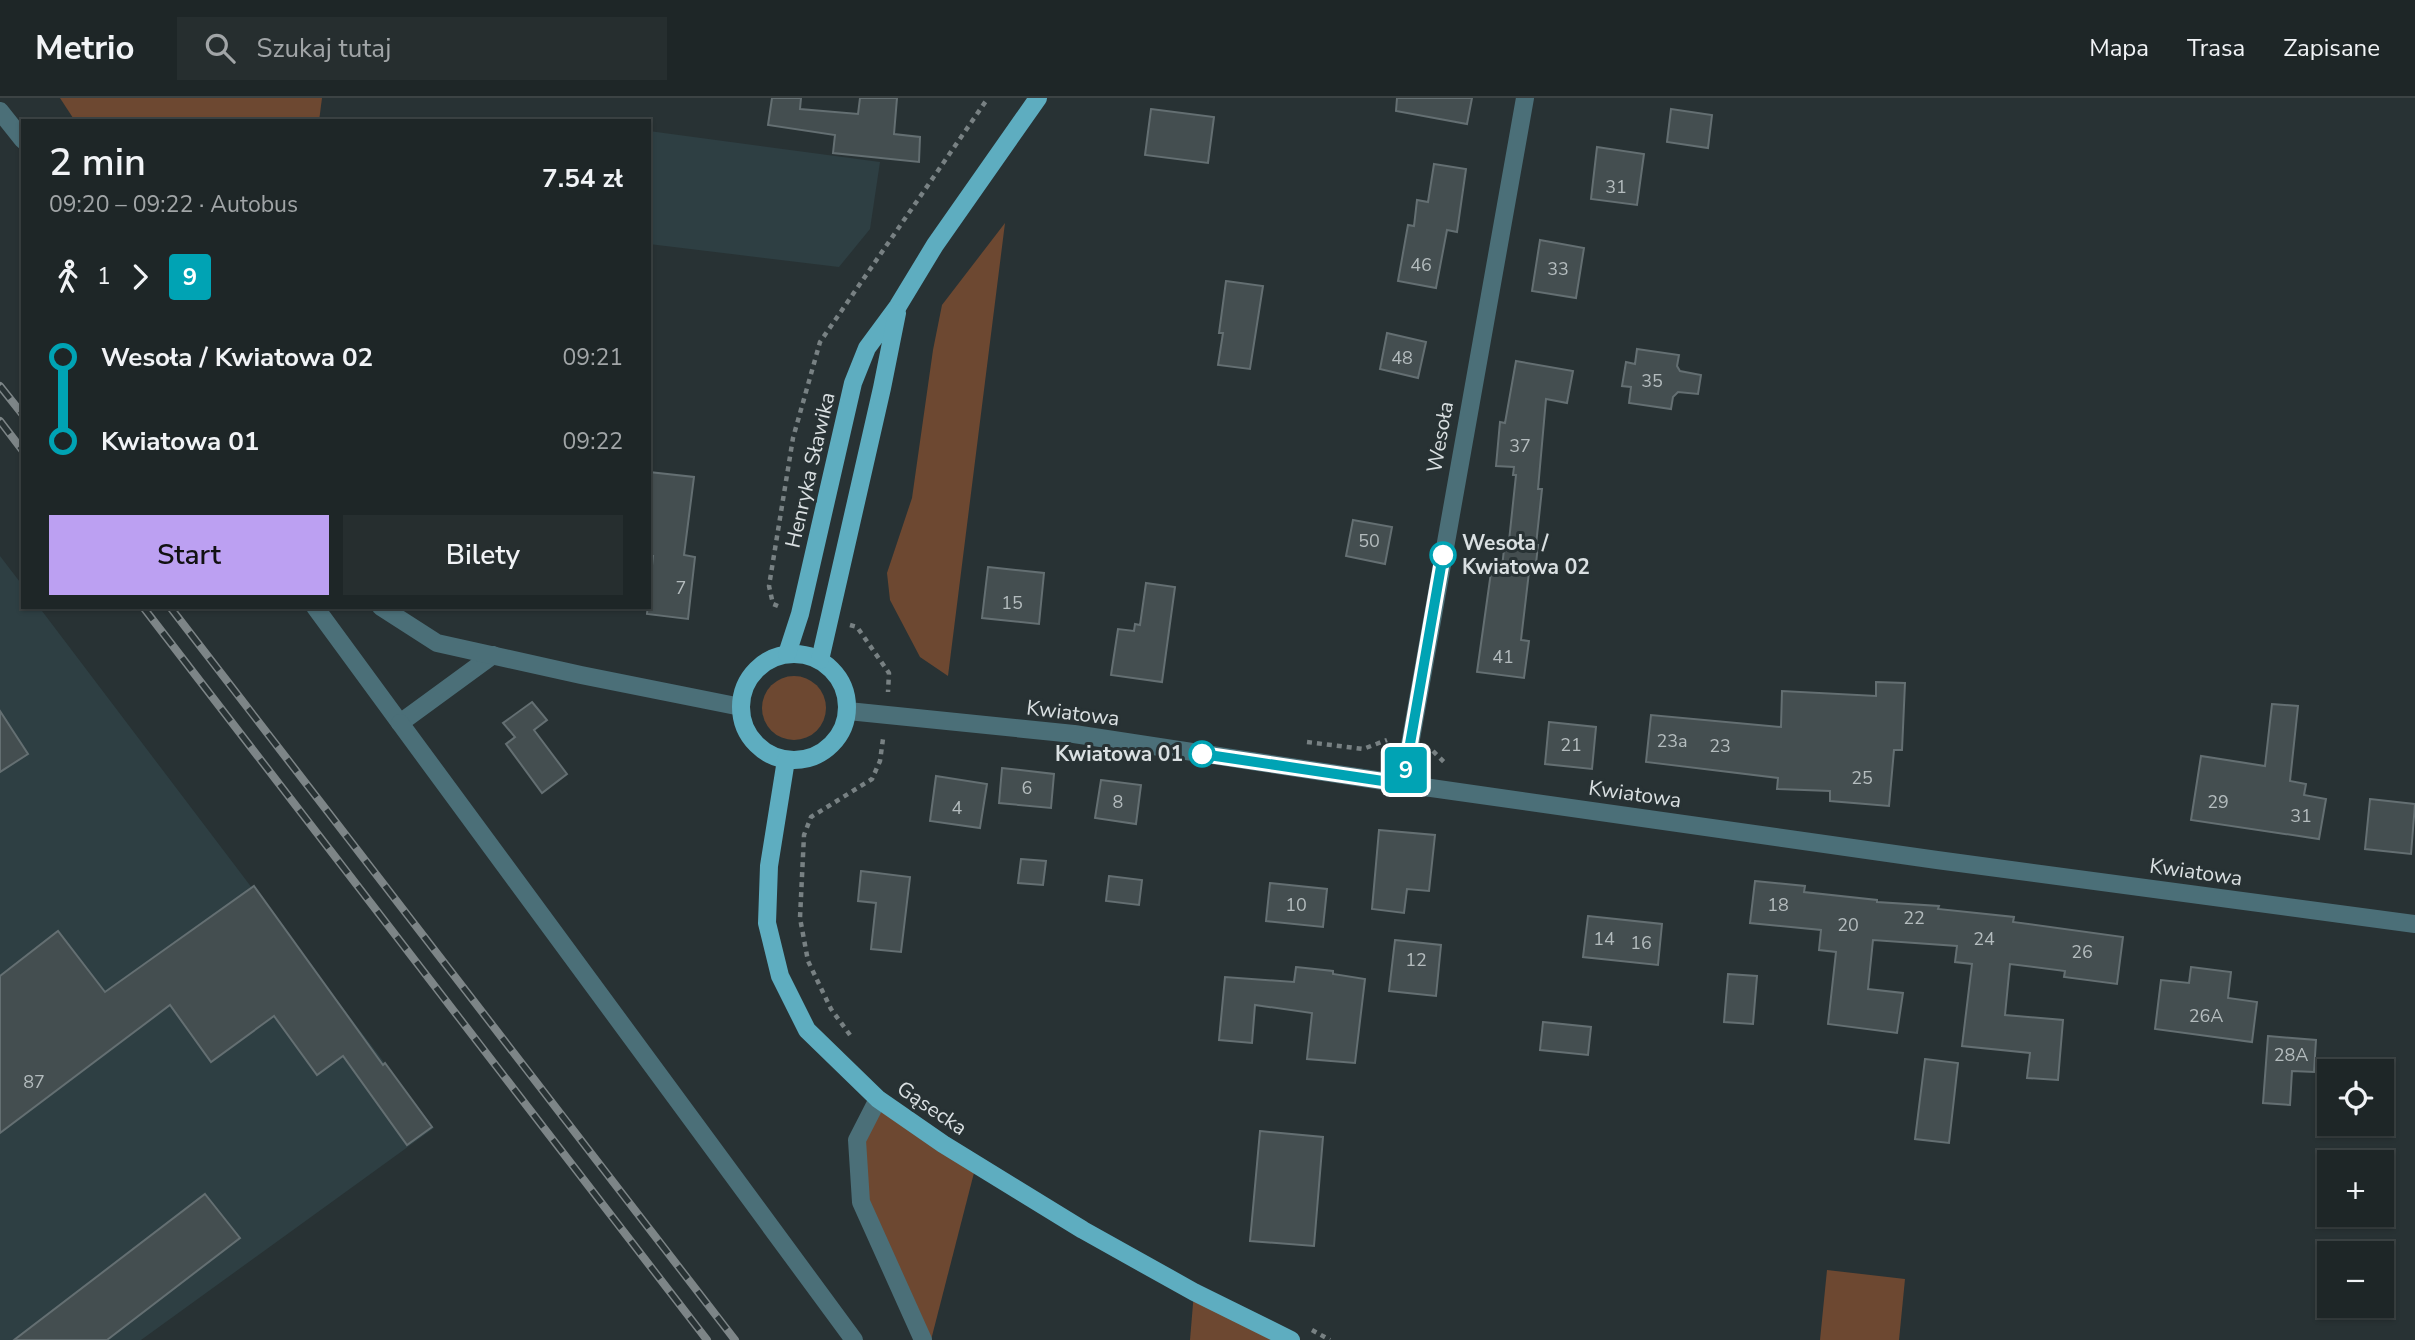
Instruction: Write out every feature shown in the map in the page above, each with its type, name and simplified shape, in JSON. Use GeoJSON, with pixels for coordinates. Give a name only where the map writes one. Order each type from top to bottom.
{"type":"FeatureCollection","features":[{"type":"Feature","properties":{"kind":"main road","name":"Henryka Sławika"},"geometry":{"type":"LineString","coordinates":[[787,654],[800,614],[853,383],[867,348],[1038,98]]}},
{"type":"Feature","properties":{"kind":"main road","name":"Henryka Sławika"},"geometry":{"type":"LineString","coordinates":[[820,660],[898,306]]}},
{"type":"Feature","properties":{"kind":"main road"},"geometry":{"type":"LineString","coordinates":[[787,654],[805,655],[820,660],[839,679],[845,692],[848,711],[839,736],[816,756],[786,760],[772,755],[754,742],[743,722],[740,707],[743,692],[754,672],[772,658],[787,654]]}},
{"type":"Feature","properties":{"kind":"main road","name":"Gąsecka"},"geometry":{"type":"LineString","coordinates":[[786,760],[769,866],[767,923],[780,976],[807,1030],[878,1099],[943,1144],[1083,1230],[1194,1292],[1291,1340]]}},
{"type":"Feature","properties":{"kind":"street","name":"Wesoła"},"geometry":{"type":"LineString","coordinates":[[1403,784],[1525,98]]}},
{"type":"Feature","properties":{"kind":"street"},"geometry":{"type":"LineString","coordinates":[[0,111],[21,137]]}},
{"type":"Feature","properties":{"kind":"street"},"geometry":{"type":"LineString","coordinates":[[316,609],[854,1340]]}},
{"type":"Feature","properties":{"kind":"street"},"geometry":{"type":"LineString","coordinates":[[384,609],[437,643],[740,707]]}},
{"type":"Feature","properties":{"kind":"street"},"geometry":{"type":"LineString","coordinates":[[400,723],[493,655]]}},
{"type":"Feature","properties":{"kind":"street","name":"Kwiatowa"},"geometry":{"type":"LineString","coordinates":[[848,711],[1074,734],[1937,860],[2415,924]]}},
{"type":"Feature","properties":{"kind":"street"},"geometry":{"type":"LineString","coordinates":[[878,1099],[857,1140],[861,1202],[923,1340]]}},
{"type":"Feature","properties":{"kind":"path"},"geometry":{"type":"LineString","coordinates":[[800,918],[808,961],[831,1009],[855,1043]]}},
{"type":"Feature","properties":{"kind":"path"},"geometry":{"type":"LineString","coordinates":[[1306,1327],[1330,1340]]}},
{"type":"Feature","properties":{"kind":"shaded area"},"geometry":{"type":"Polygon","coordinates":[[[60,98],[322,98],[319,119],[74,119],[60,98]]]}},
{"type":"Feature","properties":{"kind":"shaded area"},"geometry":{"type":"Polygon","coordinates":[[[651,131],[880,162],[870,229],[839,267],[651,244],[651,131]]]}},
{"type":"Feature","properties":{"kind":"shaded area"},"geometry":{"type":"Polygon","coordinates":[[[1005,223],[948,676],[920,657],[890,600],[887,573],[912,498],[942,305],[1005,223]]]}},
{"type":"Feature","properties":{"kind":"shaded area"},"geometry":{"type":"Polygon","coordinates":[[[0,556],[21,583],[21,609],[41,609],[434,1128],[141,1340],[0,1340],[0,556]]]}},
{"type":"Feature","properties":{"kind":"shaded area"},"geometry":{"type":"Polygon","coordinates":[[[794,676],[812,682],[820,690],[826,708],[820,726],[812,734],[794,740],[776,734],[768,726],[762,708],[768,690],[776,682],[794,676]]]}},
{"type":"Feature","properties":{"kind":"shaded area"},"geometry":{"type":"Polygon","coordinates":[[[878,1099],[976,1165],[931,1340],[861,1202],[857,1140],[878,1099]]]}},
{"type":"Feature","properties":{"kind":"shaded area"},"geometry":{"type":"Polygon","coordinates":[[[1827,1270],[1905,1279],[1899,1340],[1820,1340],[1827,1270]]]}},
{"type":"Feature","properties":{"kind":"shaded area"},"geometry":{"type":"Polygon","coordinates":[[[1194,1292],[1291,1340],[1190,1340],[1194,1292]]]}},
{"type":"Feature","properties":{"kind":"building"},"geometry":{"type":"Polygon","coordinates":[[[772,98],[801,98],[800,109],[858,114],[860,98],[897,98],[894,134],[920,137],[919,162],[833,153],[835,135],[768,125],[772,98]]]}},
{"type":"Feature","properties":{"kind":"building"},"geometry":{"type":"Polygon","coordinates":[[[1397,98],[1472,98],[1467,124],[1396,111],[1397,98]]]}},
{"type":"Feature","properties":{"kind":"building"},"geometry":{"type":"Polygon","coordinates":[[[1151,109],[1214,117],[1208,163],[1145,155],[1151,109]]]}},
{"type":"Feature","properties":{"kind":"building"},"geometry":{"type":"Polygon","coordinates":[[[1671,109],[1712,115],[1708,148],[1667,142],[1671,109]]]}},
{"type":"Feature","properties":{"kind":"building"},"geometry":{"type":"Polygon","coordinates":[[[1597,147],[1644,154],[1637,205],[1591,199],[1597,147]]]}},
{"type":"Feature","properties":{"kind":"building"},"geometry":{"type":"Polygon","coordinates":[[[1434,164],[1466,169],[1457,232],[1447,230],[1436,288],[1398,281],[1408,225],[1414,226],[1417,200],[1428,202],[1434,164]]]}},
{"type":"Feature","properties":{"kind":"building"},"geometry":{"type":"Polygon","coordinates":[[[1540,240],[1584,248],[1576,298],[1532,291],[1540,240]]]}},
{"type":"Feature","properties":{"kind":"building"},"geometry":{"type":"Polygon","coordinates":[[[1226,281],[1263,286],[1250,369],[1218,365],[1226,281]]]}},
{"type":"Feature","properties":{"kind":"building"},"geometry":{"type":"Polygon","coordinates":[[[1387,333],[1426,342],[1418,378],[1380,369],[1387,333]]]}},
{"type":"Feature","properties":{"kind":"building"},"geometry":{"type":"Polygon","coordinates":[[[1637,349],[1679,355],[1677,366],[1680,371],[1701,375],[1698,394],[1678,392],[1673,397],[1671,409],[1629,403],[1631,387],[1622,386],[1626,362],[1635,364],[1637,349]]]}},
{"type":"Feature","properties":{"kind":"building"},"geometry":{"type":"Polygon","coordinates":[[[1516,361],[1573,371],[1567,403],[1546,399],[1538,489],[1542,489],[1538,545],[1535,573],[1529,572],[1521,640],[1529,641],[1524,678],[1477,672],[1492,565],[1502,567],[1505,541],[1509,541],[1516,475],[1513,475],[1514,467],[1496,466],[1500,422],[1505,423],[1516,361]]]}},
{"type":"Feature","properties":{"kind":"building"},"geometry":{"type":"Polygon","coordinates":[[[651,472],[694,477],[684,555],[695,557],[688,619],[647,614],[648,609],[651,609],[651,472]]]}},
{"type":"Feature","properties":{"kind":"building"},"geometry":{"type":"Polygon","coordinates":[[[1353,520],[1392,527],[1385,564],[1346,556],[1353,520]]]}},
{"type":"Feature","properties":{"kind":"building"},"geometry":{"type":"Polygon","coordinates":[[[988,567],[1044,573],[1039,624],[982,618],[988,567]]]}},
{"type":"Feature","properties":{"kind":"building"},"geometry":{"type":"Polygon","coordinates":[[[1146,583],[1175,587],[1162,682],[1111,675],[1118,629],[1134,631],[1135,624],[1140,625],[1146,583]]]}},
{"type":"Feature","properties":{"kind":"building"},"geometry":{"type":"Polygon","coordinates":[[[1876,682],[1905,683],[1902,750],[1894,750],[1889,806],[1830,801],[1830,791],[1777,789],[1778,778],[1646,762],[1651,715],[1781,727],[1782,691],[1876,696],[1876,682]]]}},
{"type":"Feature","properties":{"kind":"building"},"geometry":{"type":"Polygon","coordinates":[[[532,702],[547,720],[534,730],[567,774],[542,793],[506,744],[515,737],[503,723],[532,702]]]}},
{"type":"Feature","properties":{"kind":"building"},"geometry":{"type":"Polygon","coordinates":[[[2272,704],[2298,706],[2290,781],[2306,784],[2304,795],[2326,799],[2319,839],[2191,820],[2201,756],[2265,766],[2272,704]]]}},
{"type":"Feature","properties":{"kind":"building"},"geometry":{"type":"Polygon","coordinates":[[[0,711],[28,754],[0,772],[0,711]]]}},
{"type":"Feature","properties":{"kind":"building"},"geometry":{"type":"Polygon","coordinates":[[[1549,722],[1596,727],[1592,769],[1545,764],[1549,722]]]}},
{"type":"Feature","properties":{"kind":"building"},"geometry":{"type":"Polygon","coordinates":[[[1002,768],[1054,774],[1051,808],[999,803],[1002,768]]]}},
{"type":"Feature","properties":{"kind":"building"},"geometry":{"type":"Polygon","coordinates":[[[936,776],[987,784],[980,828],[930,821],[936,776]]]}},
{"type":"Feature","properties":{"kind":"building"},"geometry":{"type":"Polygon","coordinates":[[[1101,780],[1141,785],[1136,824],[1095,818],[1101,780]]]}},
{"type":"Feature","properties":{"kind":"building"},"geometry":{"type":"Polygon","coordinates":[[[2370,799],[2415,804],[2411,854],[2365,849],[2370,799]]]}},
{"type":"Feature","properties":{"kind":"building"},"geometry":{"type":"Polygon","coordinates":[[[1379,830],[1435,835],[1429,891],[1407,889],[1404,913],[1372,909],[1379,830]]]}},
{"type":"Feature","properties":{"kind":"building"},"geometry":{"type":"Polygon","coordinates":[[[1021,859],[1046,861],[1043,885],[1018,883],[1021,859]]]}},
{"type":"Feature","properties":{"kind":"building"},"geometry":{"type":"Polygon","coordinates":[[[861,871],[910,877],[901,952],[871,949],[876,903],[858,901],[861,871]]]}},
{"type":"Feature","properties":{"kind":"building"},"geometry":{"type":"Polygon","coordinates":[[[1109,876],[1142,880],[1139,905],[1106,901],[1109,876]]]}},
{"type":"Feature","properties":{"kind":"building"},"geometry":{"type":"Polygon","coordinates":[[[1755,881],[1805,886],[1804,892],[1877,902],[1939,906],[1938,909],[2014,917],[2013,922],[2123,937],[2117,984],[2064,977],[2065,971],[2010,964],[2005,1015],[2063,1020],[2058,1080],[2027,1078],[2030,1053],[1962,1046],[1972,964],[1955,962],[1957,946],[1873,940],[1868,989],[1903,993],[1897,1033],[1828,1024],[1836,952],[1819,950],[1821,930],[1750,923],[1755,881]]]}},
{"type":"Feature","properties":{"kind":"building"},"geometry":{"type":"Polygon","coordinates":[[[1270,883],[1327,889],[1323,927],[1266,921],[1270,883]]]}},
{"type":"Feature","properties":{"kind":"building"},"geometry":{"type":"Polygon","coordinates":[[[254,886],[383,1065],[385,1063],[432,1127],[407,1145],[343,1056],[317,1075],[274,1016],[211,1062],[170,1005],[0,1133],[0,976],[58,931],[105,992],[254,886]]]}},
{"type":"Feature","properties":{"kind":"building"},"geometry":{"type":"Polygon","coordinates":[[[1588,916],[1662,924],[1658,965],[1583,957],[1588,916]]]}},
{"type":"Feature","properties":{"kind":"building"},"geometry":{"type":"Polygon","coordinates":[[[1395,940],[1441,945],[1436,996],[1389,991],[1395,940]]]}},
{"type":"Feature","properties":{"kind":"building"},"geometry":{"type":"Polygon","coordinates":[[[1296,967],[1333,971],[1333,974],[1365,979],[1355,1063],[1307,1059],[1312,1013],[1255,1005],[1252,1043],[1219,1040],[1225,977],[1294,982],[1296,967]]]}},
{"type":"Feature","properties":{"kind":"building"},"geometry":{"type":"Polygon","coordinates":[[[2191,967],[2231,972],[2228,998],[2257,1002],[2252,1042],[2155,1029],[2161,980],[2189,983],[2191,967]]]}},
{"type":"Feature","properties":{"kind":"building"},"geometry":{"type":"Polygon","coordinates":[[[1728,974],[1757,976],[1753,1024],[1724,1022],[1728,974]]]}},
{"type":"Feature","properties":{"kind":"building"},"geometry":{"type":"Polygon","coordinates":[[[1543,1022],[1591,1027],[1588,1055],[1540,1050],[1543,1022]]]}},
{"type":"Feature","properties":{"kind":"building"},"geometry":{"type":"Polygon","coordinates":[[[2268,1036],[2316,1040],[2314,1072],[2292,1071],[2290,1105],[2263,1103],[2268,1036]]]}},
{"type":"Feature","properties":{"kind":"building"},"geometry":{"type":"Polygon","coordinates":[[[1925,1059],[1958,1063],[1949,1143],[1915,1139],[1925,1059]]]}},
{"type":"Feature","properties":{"kind":"building"},"geometry":{"type":"Polygon","coordinates":[[[1260,1131],[1323,1137],[1314,1246],[1250,1241],[1260,1131]]]}},
{"type":"Feature","properties":{"kind":"building"},"geometry":{"type":"Polygon","coordinates":[[[205,1194],[240,1238],[107,1340],[14,1340],[205,1194]]]}},
{"type":"Feature","properties":{"kind":"railway"},"geometry":{"type":"LineString","coordinates":[[0,386],[21,412]]}},
{"type":"Feature","properties":{"kind":"railway"},"geometry":{"type":"LineString","coordinates":[[0,421],[21,448]]}},
{"type":"Feature","properties":{"kind":"railway"},"geometry":{"type":"LineString","coordinates":[[145,609],[707,1340]]}},
{"type":"Feature","properties":{"kind":"railway"},"geometry":{"type":"LineString","coordinates":[[172,609],[735,1340]]}},
{"type":"Feature","properties":{"kind":"bus line","name":"9"},"geometry":{"type":"LineString","coordinates":[[1202,754],[1403,784],[1443,555]]}},
{"type":"Feature","properties":{"kind":"place","name":"Wesoła / Kwiatowa 02"},"geometry":{"type":"Point","coordinates":[1443,555]}},
{"type":"Feature","properties":{"kind":"place","name":"Kwiatowa 01"},"geometry":{"type":"Point","coordinates":[1202,754]}}]}
